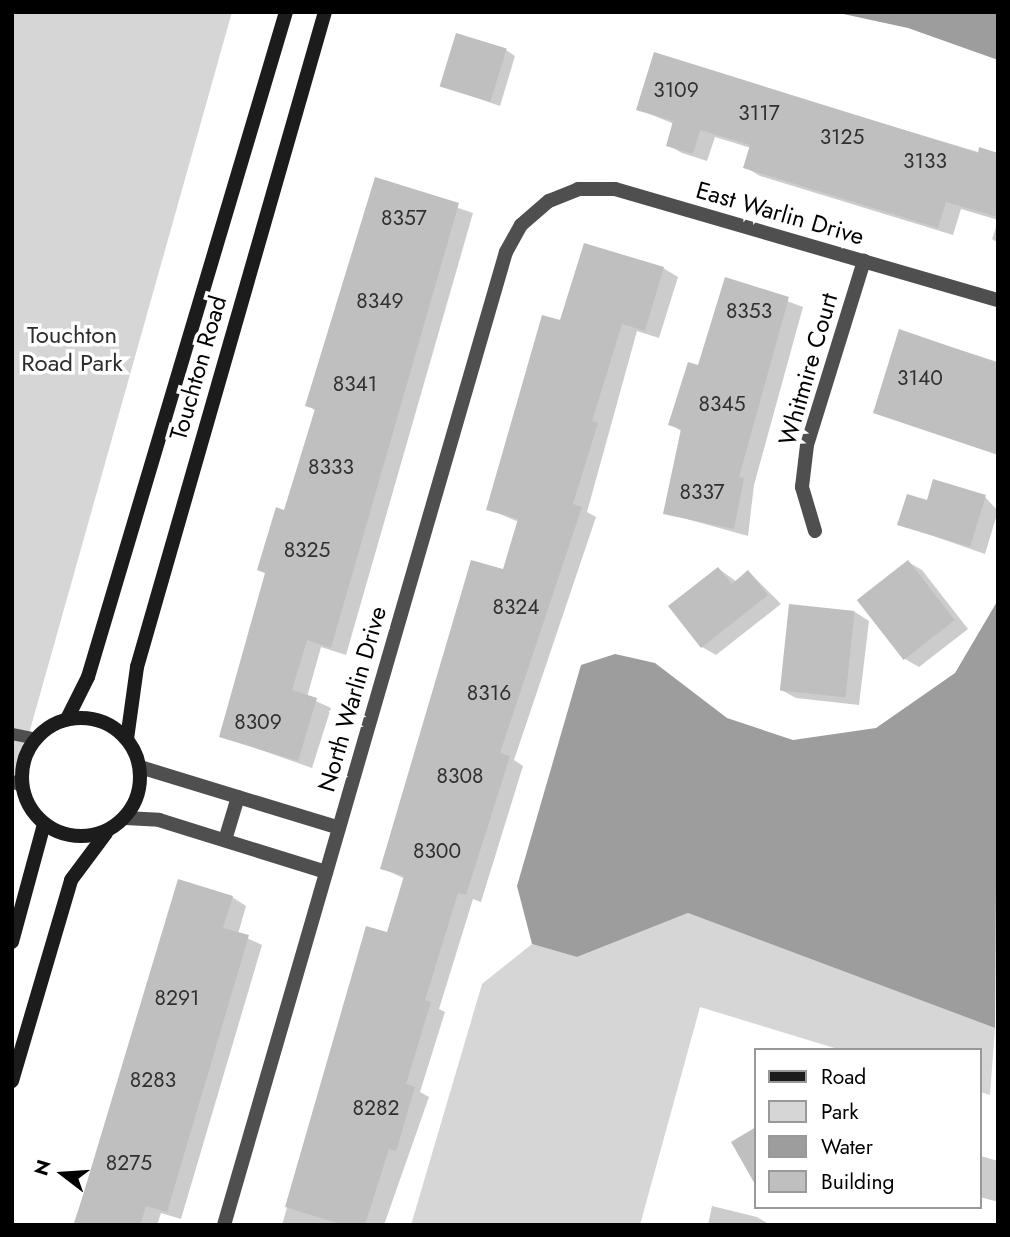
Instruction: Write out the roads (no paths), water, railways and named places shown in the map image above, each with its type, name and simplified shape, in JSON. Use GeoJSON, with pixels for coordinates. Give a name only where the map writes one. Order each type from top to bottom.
{"type":"FeatureCollection","features":[{"type":"Feature","properties":{"kind":"street","name":"Touchton Road"},"geometry":{"type":"LineString","coordinates":[[67,719],[88,677],[286,12]]}},
{"type":"Feature","properties":{"kind":"street","name":"Touchton Road"},"geometry":{"type":"LineString","coordinates":[[127,739],[137,667],[325,12]]}},
{"type":"Feature","properties":{"kind":"street","name":"East Warlin Drive"},"geometry":{"type":"LineString","coordinates":[[549,201],[578,189],[615,189],[998,300]]}},
{"type":"Feature","properties":{"kind":"street","name":"North Warlin Drive"},"geometry":{"type":"LineString","coordinates":[[224,1225],[506,252],[521,225],[549,201]]}},
{"type":"Feature","properties":{"kind":"street","name":"Whitmire Court"},"geometry":{"type":"LineString","coordinates":[[815,531],[802,487],[807,445],[864,261]]}},
{"type":"Feature","properties":{"kind":"street"},"geometry":{"type":"LineString","coordinates":[[12,1081],[71,880],[109,830],[125,818],[138,794],[140,767],[127,739],[89,718],[67,719],[37,738],[17,784],[44,824],[76,837],[109,830]]}},
{"type":"Feature","properties":{"kind":"street"},"geometry":{"type":"LineString","coordinates":[[140,767],[339,828]]}},
{"type":"Feature","properties":{"kind":"street"},"geometry":{"type":"LineString","coordinates":[[225,840],[238,797]]}},
{"type":"Feature","properties":{"kind":"street"},"geometry":{"type":"LineString","coordinates":[[125,818],[159,820],[326,872]]}},
{"type":"Feature","properties":{"kind":"street"},"geometry":{"type":"LineString","coordinates":[[12,942],[44,824]]}},
{"type":"Feature","properties":{"kind":"lane"},"geometry":{"type":"LineString","coordinates":[[12,734],[37,738]]}},
{"type":"Feature","properties":{"kind":"water"},"geometry":{"type":"Polygon","coordinates":[[[834,12],[998,12],[998,60],[908,28],[834,12]]]}},
{"type":"Feature","properties":{"kind":"water"},"geometry":{"type":"Polygon","coordinates":[[[998,600],[995,1028],[688,913],[577,957],[532,944],[517,886],[581,665],[615,654],[655,663],[727,718],[793,740],[876,728],[955,673],[998,600]]]}},
{"type":"Feature","properties":{"kind":"park label","name":"Touchton Road Park"},"geometry":{"type":"Point","coordinates":[72,349]}}]}
